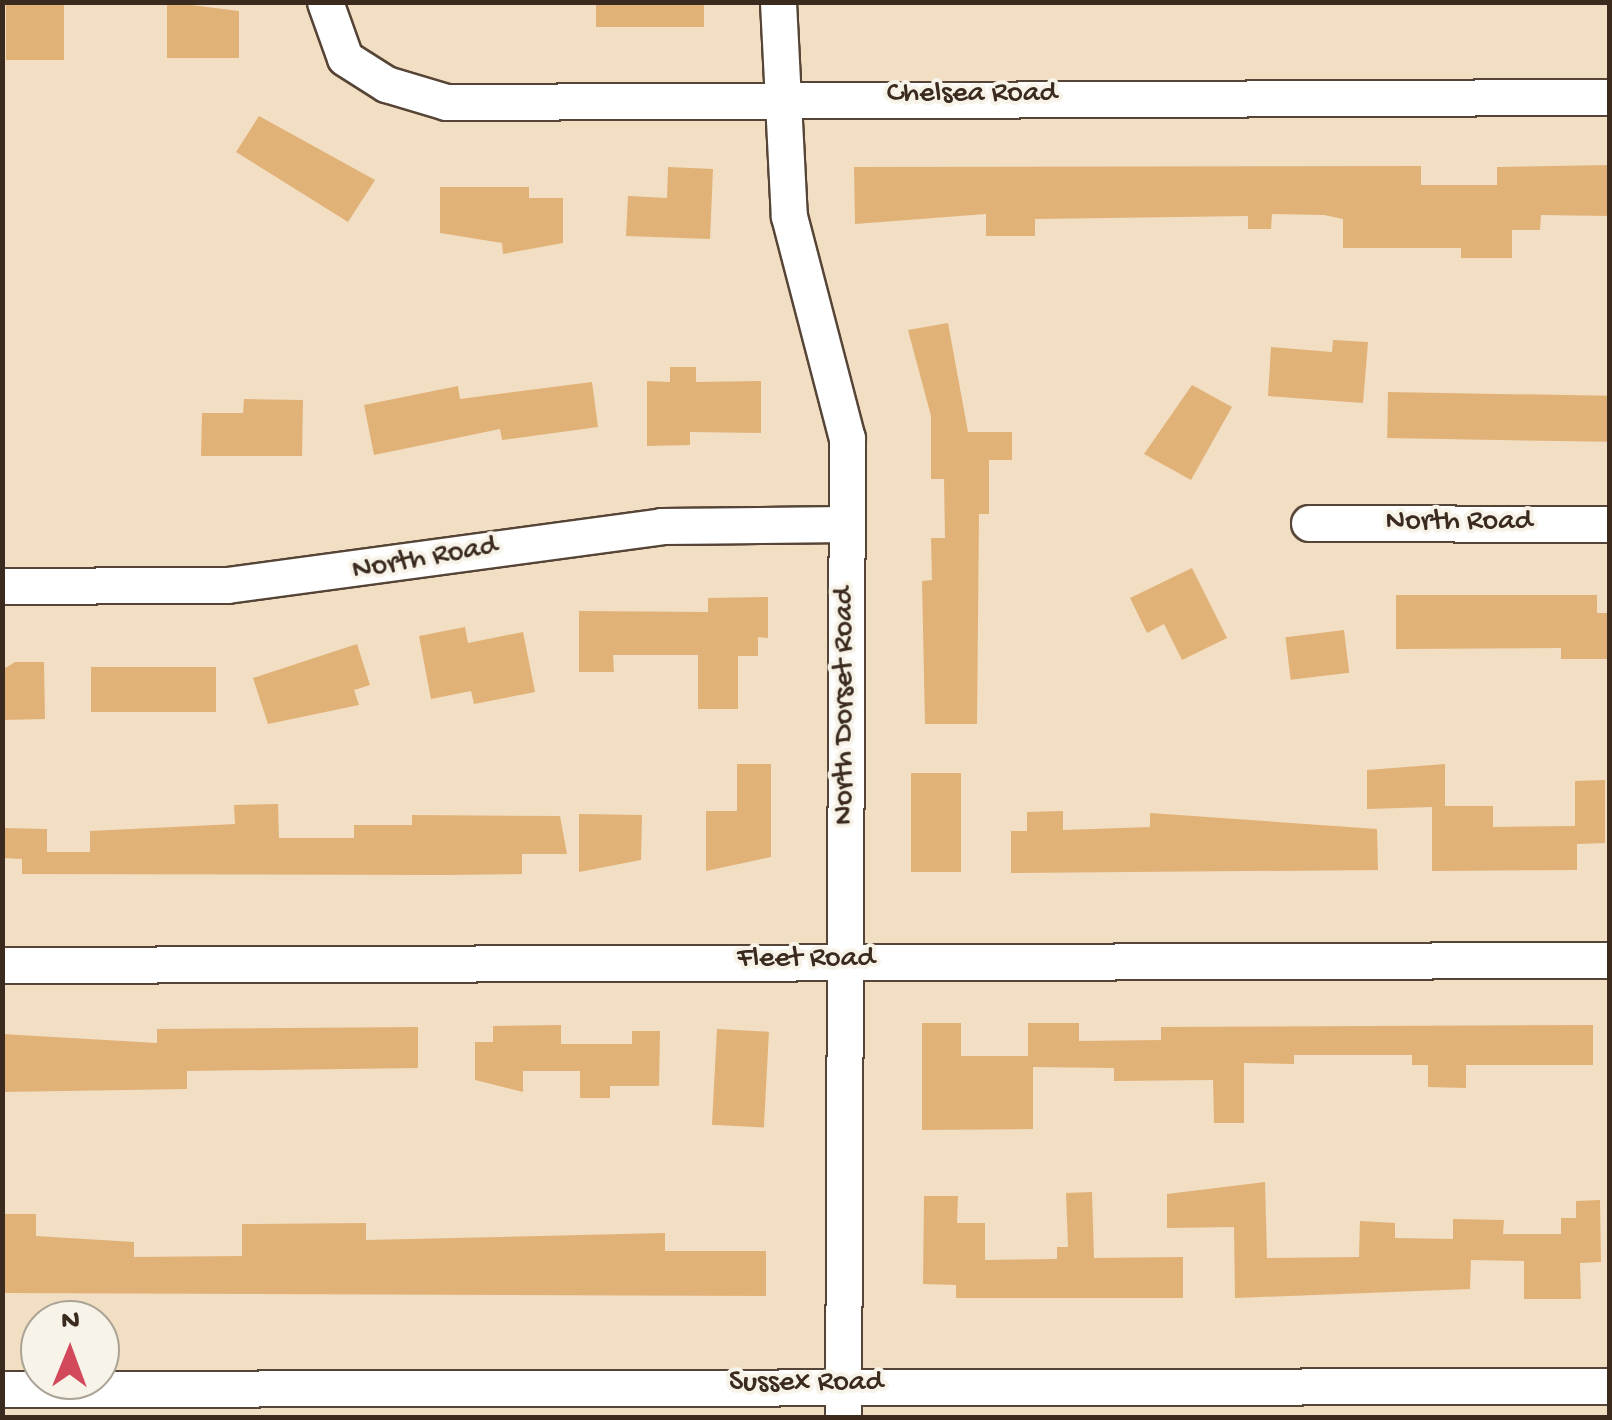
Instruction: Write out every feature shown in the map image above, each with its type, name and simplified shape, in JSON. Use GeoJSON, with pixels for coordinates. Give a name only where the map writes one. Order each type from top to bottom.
{"type":"FeatureCollection","features":[{"type":"Feature","properties":{"kind":"street","name":"Chelsea Road"},"geometry":{"type":"LineString","coordinates":[[325,2],[345,58],[386,84],[446,102],[780,94],[1610,97]]}},
{"type":"Feature","properties":{"kind":"street","name":"North Dorset Road"},"geometry":{"type":"LineString","coordinates":[[778,2],[789,216],[844,420],[843,1401]]}},
{"type":"Feature","properties":{"kind":"street","name":"North Road"},"geometry":{"type":"LineString","coordinates":[[1309,523],[1610,524]]}},
{"type":"Feature","properties":{"kind":"street","name":"North Road"},"geometry":{"type":"LineString","coordinates":[[2,586],[227,585],[661,526],[846,524]]}},
{"type":"Feature","properties":{"kind":"street","name":"Fleet Road"},"geometry":{"type":"LineString","coordinates":[[2,965],[1610,960]]}},
{"type":"Feature","properties":{"kind":"street","name":"Sussex Road"},"geometry":{"type":"LineString","coordinates":[[2,1389],[843,1401],[1610,1386]]}},
{"type":"Feature","properties":{"kind":"building"},"geometry":{"type":"Polygon","coordinates":[[[6,2],[64,2],[64,60],[6,60],[6,2]]]}},
{"type":"Feature","properties":{"kind":"building"},"geometry":{"type":"Polygon","coordinates":[[[167,2],[239,11],[239,58],[167,58],[167,2]]]}},
{"type":"Feature","properties":{"kind":"building"},"geometry":{"type":"Polygon","coordinates":[[[596,2],[704,2],[704,27],[596,27],[596,2]]]}},
{"type":"Feature","properties":{"kind":"building"},"geometry":{"type":"Polygon","coordinates":[[[259,116],[375,180],[348,222],[236,152],[259,116]]]}},
{"type":"Feature","properties":{"kind":"building"},"geometry":{"type":"Polygon","coordinates":[[[1610,165],[1610,216],[1541,215],[1540,230],[1512,230],[1512,258],[1461,258],[1461,248],[1343,248],[1343,219],[1324,215],[1272,214],[1271,229],[1248,229],[1248,216],[1035,219],[1035,236],[986,236],[986,214],[855,224],[854,167],[1421,166],[1421,185],[1497,185],[1497,167],[1610,165]]]}},
{"type":"Feature","properties":{"kind":"building"},"geometry":{"type":"Polygon","coordinates":[[[668,167],[713,169],[710,239],[626,236],[628,196],[667,198],[668,167]]]}},
{"type":"Feature","properties":{"kind":"building"},"geometry":{"type":"Polygon","coordinates":[[[440,187],[529,187],[529,198],[563,198],[563,243],[503,254],[502,243],[440,233],[440,187]]]}},
{"type":"Feature","properties":{"kind":"building"},"geometry":{"type":"Polygon","coordinates":[[[948,323],[968,432],[1012,432],[1012,460],[989,460],[989,514],[979,514],[977,724],[925,724],[922,581],[932,580],[931,538],[945,538],[944,479],[931,479],[931,416],[908,330],[948,323]]]}},
{"type":"Feature","properties":{"kind":"building"},"geometry":{"type":"Polygon","coordinates":[[[1333,340],[1368,342],[1363,403],[1268,396],[1271,347],[1332,352],[1333,340]]]}},
{"type":"Feature","properties":{"kind":"building"},"geometry":{"type":"Polygon","coordinates":[[[670,367],[696,367],[696,382],[761,381],[761,433],[690,432],[690,445],[647,446],[647,381],[670,382],[670,367]]]}},
{"type":"Feature","properties":{"kind":"building"},"geometry":{"type":"Polygon","coordinates":[[[592,382],[598,427],[502,440],[500,429],[374,455],[364,405],[458,386],[460,399],[592,382]]]}},
{"type":"Feature","properties":{"kind":"building"},"geometry":{"type":"Polygon","coordinates":[[[1192,385],[1232,407],[1191,480],[1144,454],[1192,385]]]}},
{"type":"Feature","properties":{"kind":"building"},"geometry":{"type":"Polygon","coordinates":[[[1388,392],[1610,396],[1609,442],[1387,438],[1388,392]]]}},
{"type":"Feature","properties":{"kind":"building"},"geometry":{"type":"Polygon","coordinates":[[[244,399],[303,400],[302,456],[201,456],[202,413],[243,413],[244,399]]]}},
{"type":"Feature","properties":{"kind":"building"},"geometry":{"type":"Polygon","coordinates":[[[1192,568],[1227,638],[1182,660],[1164,624],[1147,633],[1130,598],[1192,568]]]}},
{"type":"Feature","properties":{"kind":"building"},"geometry":{"type":"Polygon","coordinates":[[[1396,595],[1597,595],[1597,613],[1610,613],[1610,659],[1561,659],[1561,648],[1396,649],[1396,595]]]}},
{"type":"Feature","properties":{"kind":"building"},"geometry":{"type":"Polygon","coordinates":[[[768,597],[768,638],[758,637],[758,656],[738,656],[738,709],[698,709],[698,655],[613,655],[614,672],[579,672],[579,611],[708,612],[708,598],[768,597]]]}},
{"type":"Feature","properties":{"kind":"building"},"geometry":{"type":"Polygon","coordinates":[[[465,627],[468,643],[523,632],[535,692],[474,704],[471,691],[431,699],[419,636],[465,627]]]}},
{"type":"Feature","properties":{"kind":"building"},"geometry":{"type":"Polygon","coordinates":[[[1344,630],[1349,673],[1291,680],[1285,637],[1344,630]]]}},
{"type":"Feature","properties":{"kind":"building"},"geometry":{"type":"Polygon","coordinates":[[[357,644],[370,685],[354,690],[359,705],[268,724],[253,678],[357,644]]]}},
{"type":"Feature","properties":{"kind":"building"},"geometry":{"type":"Polygon","coordinates":[[[15,662],[44,662],[45,719],[2,720],[2,670],[15,662]]]}},
{"type":"Feature","properties":{"kind":"building"},"geometry":{"type":"Polygon","coordinates":[[[91,667],[216,667],[216,712],[91,712],[91,667]]]}},
{"type":"Feature","properties":{"kind":"building"},"geometry":{"type":"Polygon","coordinates":[[[737,764],[771,764],[771,857],[706,871],[706,811],[737,811],[737,764]]]}},
{"type":"Feature","properties":{"kind":"building"},"geometry":{"type":"Polygon","coordinates":[[[1445,764],[1445,806],[1493,806],[1493,827],[1575,826],[1575,781],[1605,780],[1605,843],[1577,844],[1577,870],[1432,871],[1432,807],[1367,809],[1367,770],[1445,764]]]}},
{"type":"Feature","properties":{"kind":"building"},"geometry":{"type":"Polygon","coordinates":[[[911,773],[961,773],[961,872],[911,872],[911,773]]]}},
{"type":"Feature","properties":{"kind":"building"},"geometry":{"type":"Polygon","coordinates":[[[278,804],[279,838],[354,838],[354,825],[412,825],[412,815],[560,816],[567,854],[522,854],[522,874],[444,875],[22,874],[22,859],[2,858],[2,828],[47,829],[47,852],[90,852],[90,831],[235,824],[234,805],[278,804]]]}},
{"type":"Feature","properties":{"kind":"building"},"geometry":{"type":"Polygon","coordinates":[[[1063,811],[1063,830],[1150,827],[1150,813],[1377,829],[1378,870],[1011,873],[1011,831],[1027,831],[1027,812],[1063,811]]]}},
{"type":"Feature","properties":{"kind":"building"},"geometry":{"type":"Polygon","coordinates":[[[579,814],[642,815],[641,860],[579,872],[579,814]]]}},
{"type":"Feature","properties":{"kind":"building"},"geometry":{"type":"Polygon","coordinates":[[[922,1023],[961,1023],[961,1056],[1028,1056],[1028,1023],[1079,1023],[1079,1041],[1161,1040],[1161,1027],[1593,1025],[1593,1065],[1466,1065],[1466,1088],[1428,1087],[1428,1065],[1412,1065],[1412,1055],[1294,1055],[1294,1064],[1244,1063],[1244,1123],[1214,1123],[1213,1080],[1114,1081],[1114,1068],[1033,1067],[1033,1129],[922,1130],[922,1023]]]}},
{"type":"Feature","properties":{"kind":"building"},"geometry":{"type":"Polygon","coordinates":[[[561,1025],[561,1044],[632,1044],[632,1031],[660,1031],[659,1086],[610,1086],[610,1098],[580,1098],[580,1071],[523,1071],[523,1092],[475,1080],[475,1042],[493,1042],[493,1026],[561,1025]]]}},
{"type":"Feature","properties":{"kind":"building"},"geometry":{"type":"Polygon","coordinates":[[[418,1027],[418,1068],[187,1071],[187,1089],[2,1092],[2,1034],[157,1043],[157,1029],[418,1027]]]}},
{"type":"Feature","properties":{"kind":"building"},"geometry":{"type":"Polygon","coordinates":[[[717,1029],[769,1032],[764,1128],[712,1125],[717,1029]]]}},
{"type":"Feature","properties":{"kind":"building"},"geometry":{"type":"Polygon","coordinates":[[[1265,1182],[1267,1258],[1359,1257],[1360,1221],[1395,1223],[1395,1238],[1453,1239],[1453,1219],[1504,1220],[1503,1234],[1561,1234],[1561,1218],[1576,1218],[1576,1201],[1600,1200],[1601,1262],[1580,1263],[1581,1299],[1524,1299],[1524,1261],[1471,1260],[1470,1289],[1235,1298],[1234,1227],[1167,1228],[1167,1194],[1265,1182]]]}},
{"type":"Feature","properties":{"kind":"building"},"geometry":{"type":"Polygon","coordinates":[[[1092,1192],[1094,1258],[1183,1257],[1183,1298],[956,1298],[956,1285],[923,1284],[924,1196],[958,1196],[957,1223],[985,1223],[985,1260],[1057,1259],[1057,1247],[1068,1247],[1066,1193],[1092,1192]]]}},
{"type":"Feature","properties":{"kind":"building"},"geometry":{"type":"Polygon","coordinates":[[[2,1214],[36,1214],[36,1236],[134,1242],[134,1257],[242,1256],[242,1224],[366,1223],[366,1240],[665,1233],[665,1251],[766,1251],[766,1296],[2,1293],[2,1214]]]}}]}
